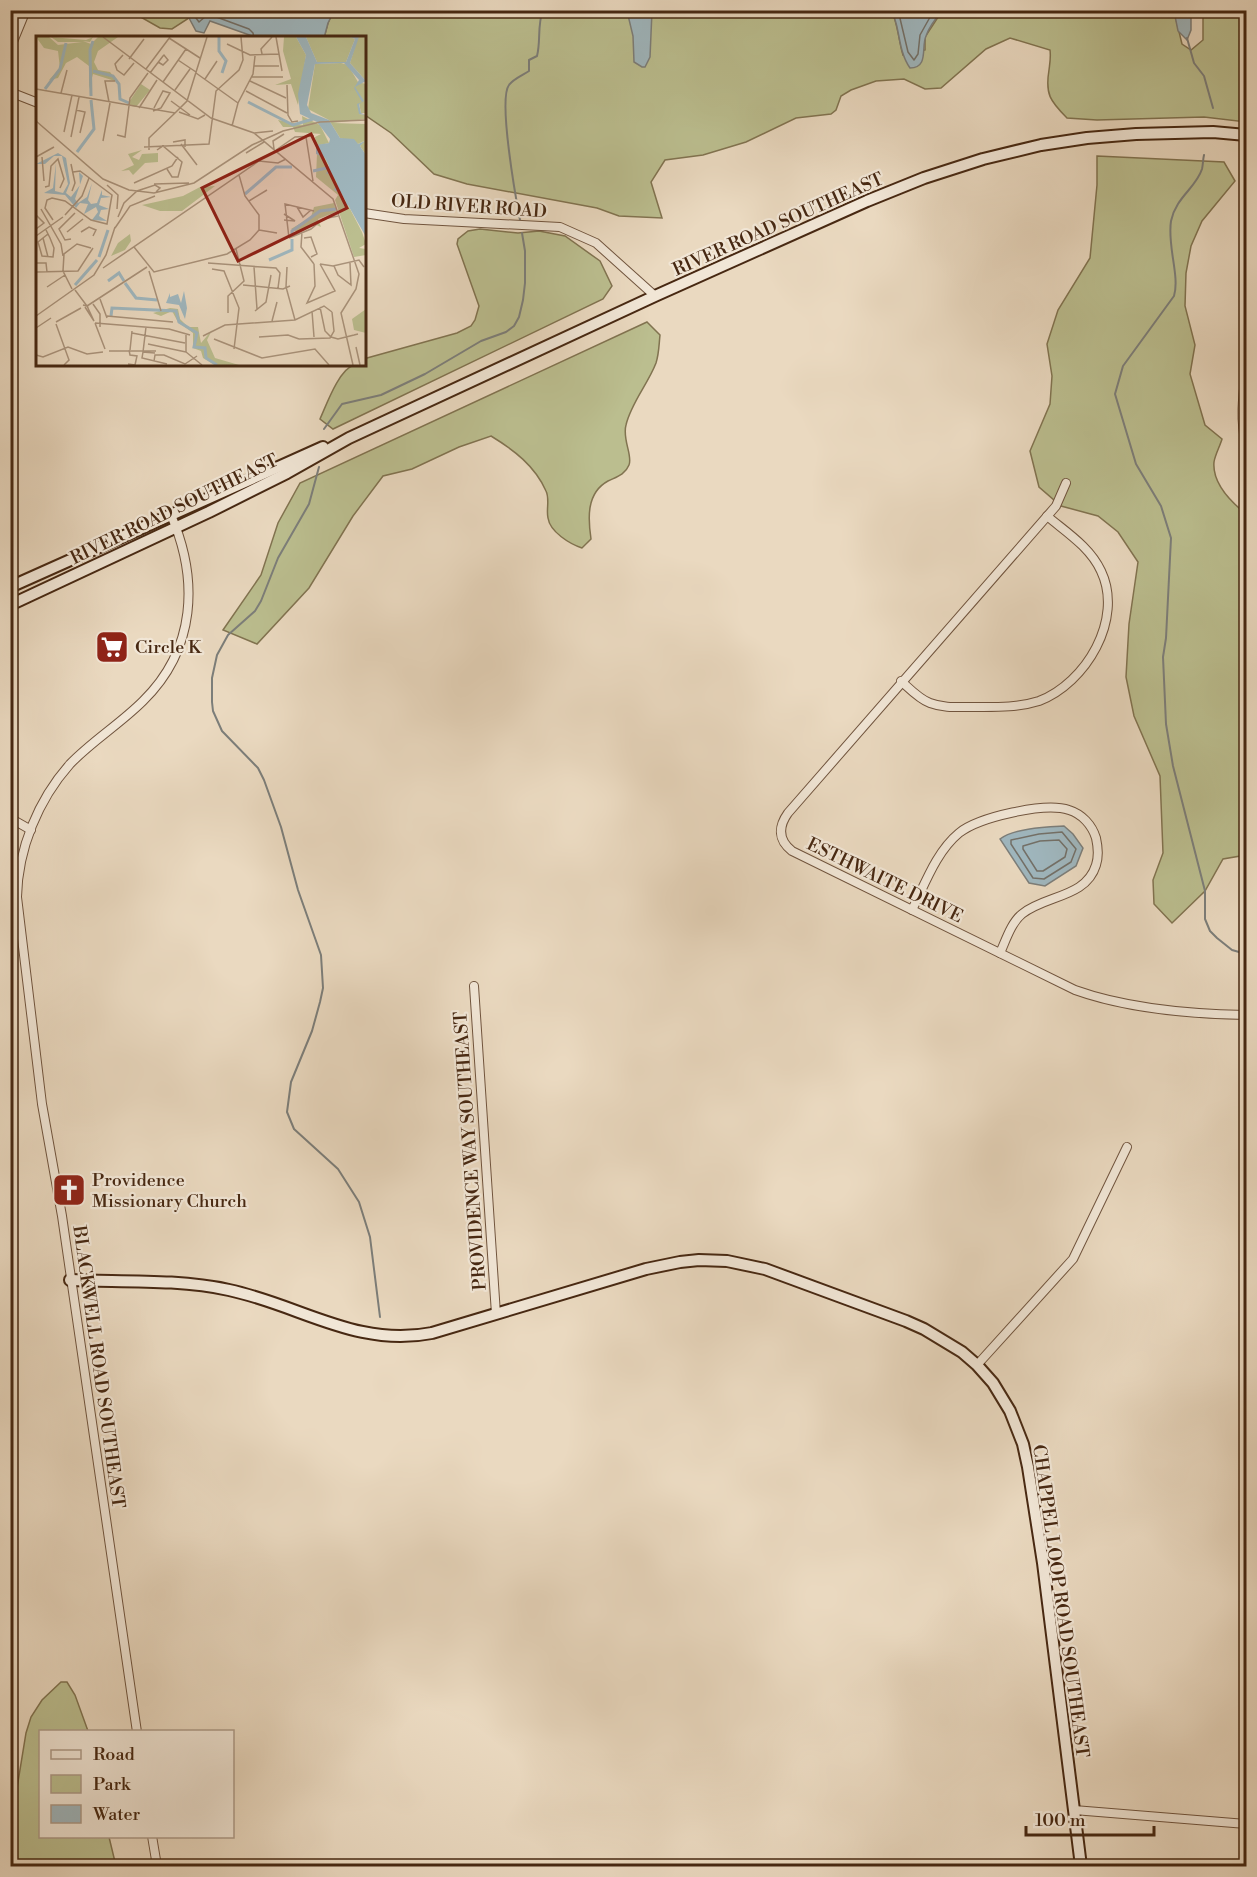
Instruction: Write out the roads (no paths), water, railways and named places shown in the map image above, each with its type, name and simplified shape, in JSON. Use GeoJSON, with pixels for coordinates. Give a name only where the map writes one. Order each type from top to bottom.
{"type":"FeatureCollection","features":[{"type":"Feature","properties":{"kind":"main road","name":"RIVER ROAD SOUTHEAST"},"geometry":{"type":"LineString","coordinates":[[10,606],[287,473],[349,438],[655,297],[924,177],[1041,145],[1136,134],[1213,132],[1246,135]]}},
{"type":"Feature","properties":{"kind":"main road","name":"RIVER ROAD SOUTHEAST"},"geometry":{"type":"LineString","coordinates":[[10,587],[308,452],[349,438]]}},
{"type":"Feature","properties":{"kind":"main road","name":"CHAPPEL LOOP ROAD SOUTHEAST"},"geometry":{"type":"LineString","coordinates":[[70,1280],[173,1284],[228,1289],[339,1327],[372,1335],[400,1338],[432,1333],[646,1269],[680,1262],[727,1261],[765,1269],[906,1321],[946,1341],[977,1365],[993,1383],[1005,1401],[1023,1444],[1043,1563],[1081,1866]]}},
{"type":"Feature","properties":{"kind":"street"},"geometry":{"type":"LineString","coordinates":[[10,49],[26,10]]}},
{"type":"Feature","properties":{"kind":"street"},"geometry":{"type":"LineString","coordinates":[[10,92],[36,102]]}},
{"type":"Feature","properties":{"kind":"street","name":"OLD RIVER ROAD"},"geometry":{"type":"LineString","coordinates":[[366,213],[404,219],[560,227],[596,243],[655,297]]}},
{"type":"Feature","properties":{"kind":"street"},"geometry":{"type":"LineString","coordinates":[[1246,370],[1242,423],[1246,445]]}},
{"type":"Feature","properties":{"kind":"street","name":"ESTHWAITE DRIVE"},"geometry":{"type":"LineString","coordinates":[[1066,483],[1061,498],[1047,516],[783,819],[780,834],[782,840],[792,851],[1082,992],[1184,1013],[1246,1015]]}},
{"type":"Feature","properties":{"kind":"street","name":"BLACKWELL ROAD SOUTHEAST"},"geometry":{"type":"LineString","coordinates":[[137,1730],[62,1216],[42,1104],[18,912],[17,881],[31,830],[44,800],[70,765],[88,747],[143,701],[165,674],[173,659],[184,631],[189,603],[185,562],[171,515]]}},
{"type":"Feature","properties":{"kind":"street"},"geometry":{"type":"LineString","coordinates":[[901,681],[920,698],[933,705],[1013,706],[1032,703],[1052,694],[1079,671],[1104,633],[1108,594],[1101,571],[1090,554],[1047,516]]}},
{"type":"Feature","properties":{"kind":"street"},"geometry":{"type":"LineString","coordinates":[[912,910],[946,846],[970,826],[1027,810],[1060,808],[1078,814],[1090,826],[1097,842],[1098,858],[1092,874],[1080,887],[1024,912],[1013,925],[1000,953]]}},
{"type":"Feature","properties":{"kind":"street"},"geometry":{"type":"LineString","coordinates":[[10,818],[31,830]]}},
{"type":"Feature","properties":{"kind":"street","name":"PROVIDENCE WAY SOUTHEAST"},"geometry":{"type":"LineString","coordinates":[[474,986],[496,1314]]}},
{"type":"Feature","properties":{"kind":"street"},"geometry":{"type":"LineString","coordinates":[[977,1365],[1073,1259],[1127,1147]]}},
{"type":"Feature","properties":{"kind":"street"},"geometry":{"type":"LineString","coordinates":[[1074,1810],[1246,1824]]}},
{"type":"Feature","properties":{"kind":"street"},"geometry":{"type":"LineString","coordinates":[[152,1838],[157,1866]]}},
{"type":"Feature","properties":{"kind":"water"},"geometry":{"type":"Polygon","coordinates":[[[175,11],[334,11],[325,36],[252,36],[210,21],[204,33],[196,31],[189,18],[175,11]]]}},
{"type":"Feature","properties":{"kind":"water"},"geometry":{"type":"Polygon","coordinates":[[[627,11],[652,11],[650,57],[645,67],[634,62],[633,36],[627,11]]]}},
{"type":"Feature","properties":{"kind":"water"},"geometry":{"type":"Polygon","coordinates":[[[891,11],[942,11],[927,33],[922,61],[916,67],[910,68],[906,61],[891,11]]]}},
{"type":"Feature","properties":{"kind":"water"},"geometry":{"type":"Polygon","coordinates":[[[1174,11],[1191,11],[1191,30],[1187,40],[1178,31],[1174,11]]]}},
{"type":"Feature","properties":{"kind":"water"},"geometry":{"type":"Polygon","coordinates":[[[1064,826],[1083,848],[1076,866],[1045,886],[1029,883],[1000,839],[1022,830],[1064,826]]]}},
{"type":"Feature","properties":{"kind":"waterway"},"geometry":{"type":"LineString","coordinates":[[520,220],[509,150],[506,94],[509,85],[529,71],[529,60],[537,56],[543,10]]}},
{"type":"Feature","properties":{"kind":"waterway"},"geometry":{"type":"LineString","coordinates":[[1187,38],[1194,63],[1204,76],[1213,108]]}},
{"type":"Feature","properties":{"kind":"waterway"},"geometry":{"type":"LineString","coordinates":[[1204,155],[1199,176],[1177,205],[1171,221],[1170,231],[1176,279],[1174,296],[1123,366],[1115,394],[1136,464],[1161,506],[1171,538],[1163,657],[1166,724],[1173,766],[1205,891],[1205,919],[1210,931],[1217,938],[1232,950],[1246,954]]}},
{"type":"Feature","properties":{"kind":"waterway"},"geometry":{"type":"LineString","coordinates":[[324,429],[342,404],[381,395],[425,374],[481,341],[506,332],[514,326],[519,317],[525,283],[525,251],[522,233]]}},
{"type":"Feature","properties":{"kind":"waterway"},"geometry":{"type":"LineString","coordinates":[[319,467],[309,504],[278,558],[261,601],[255,611],[228,635],[217,655],[212,678],[212,702],[213,711],[222,731],[258,768],[264,780],[321,955],[323,988],[320,1002],[312,1031],[291,1082],[287,1112],[294,1129],[338,1169],[359,1202],[370,1237],[380,1317]]}},
{"type":"Feature","properties":{"kind":"place","name":"Circle K"},"geometry":{"type":"Point","coordinates":[112,647]}},
{"type":"Feature","properties":{"kind":"place","name":"Providence Missionary Church"},"geometry":{"type":"Point","coordinates":[69,1190]}}]}
